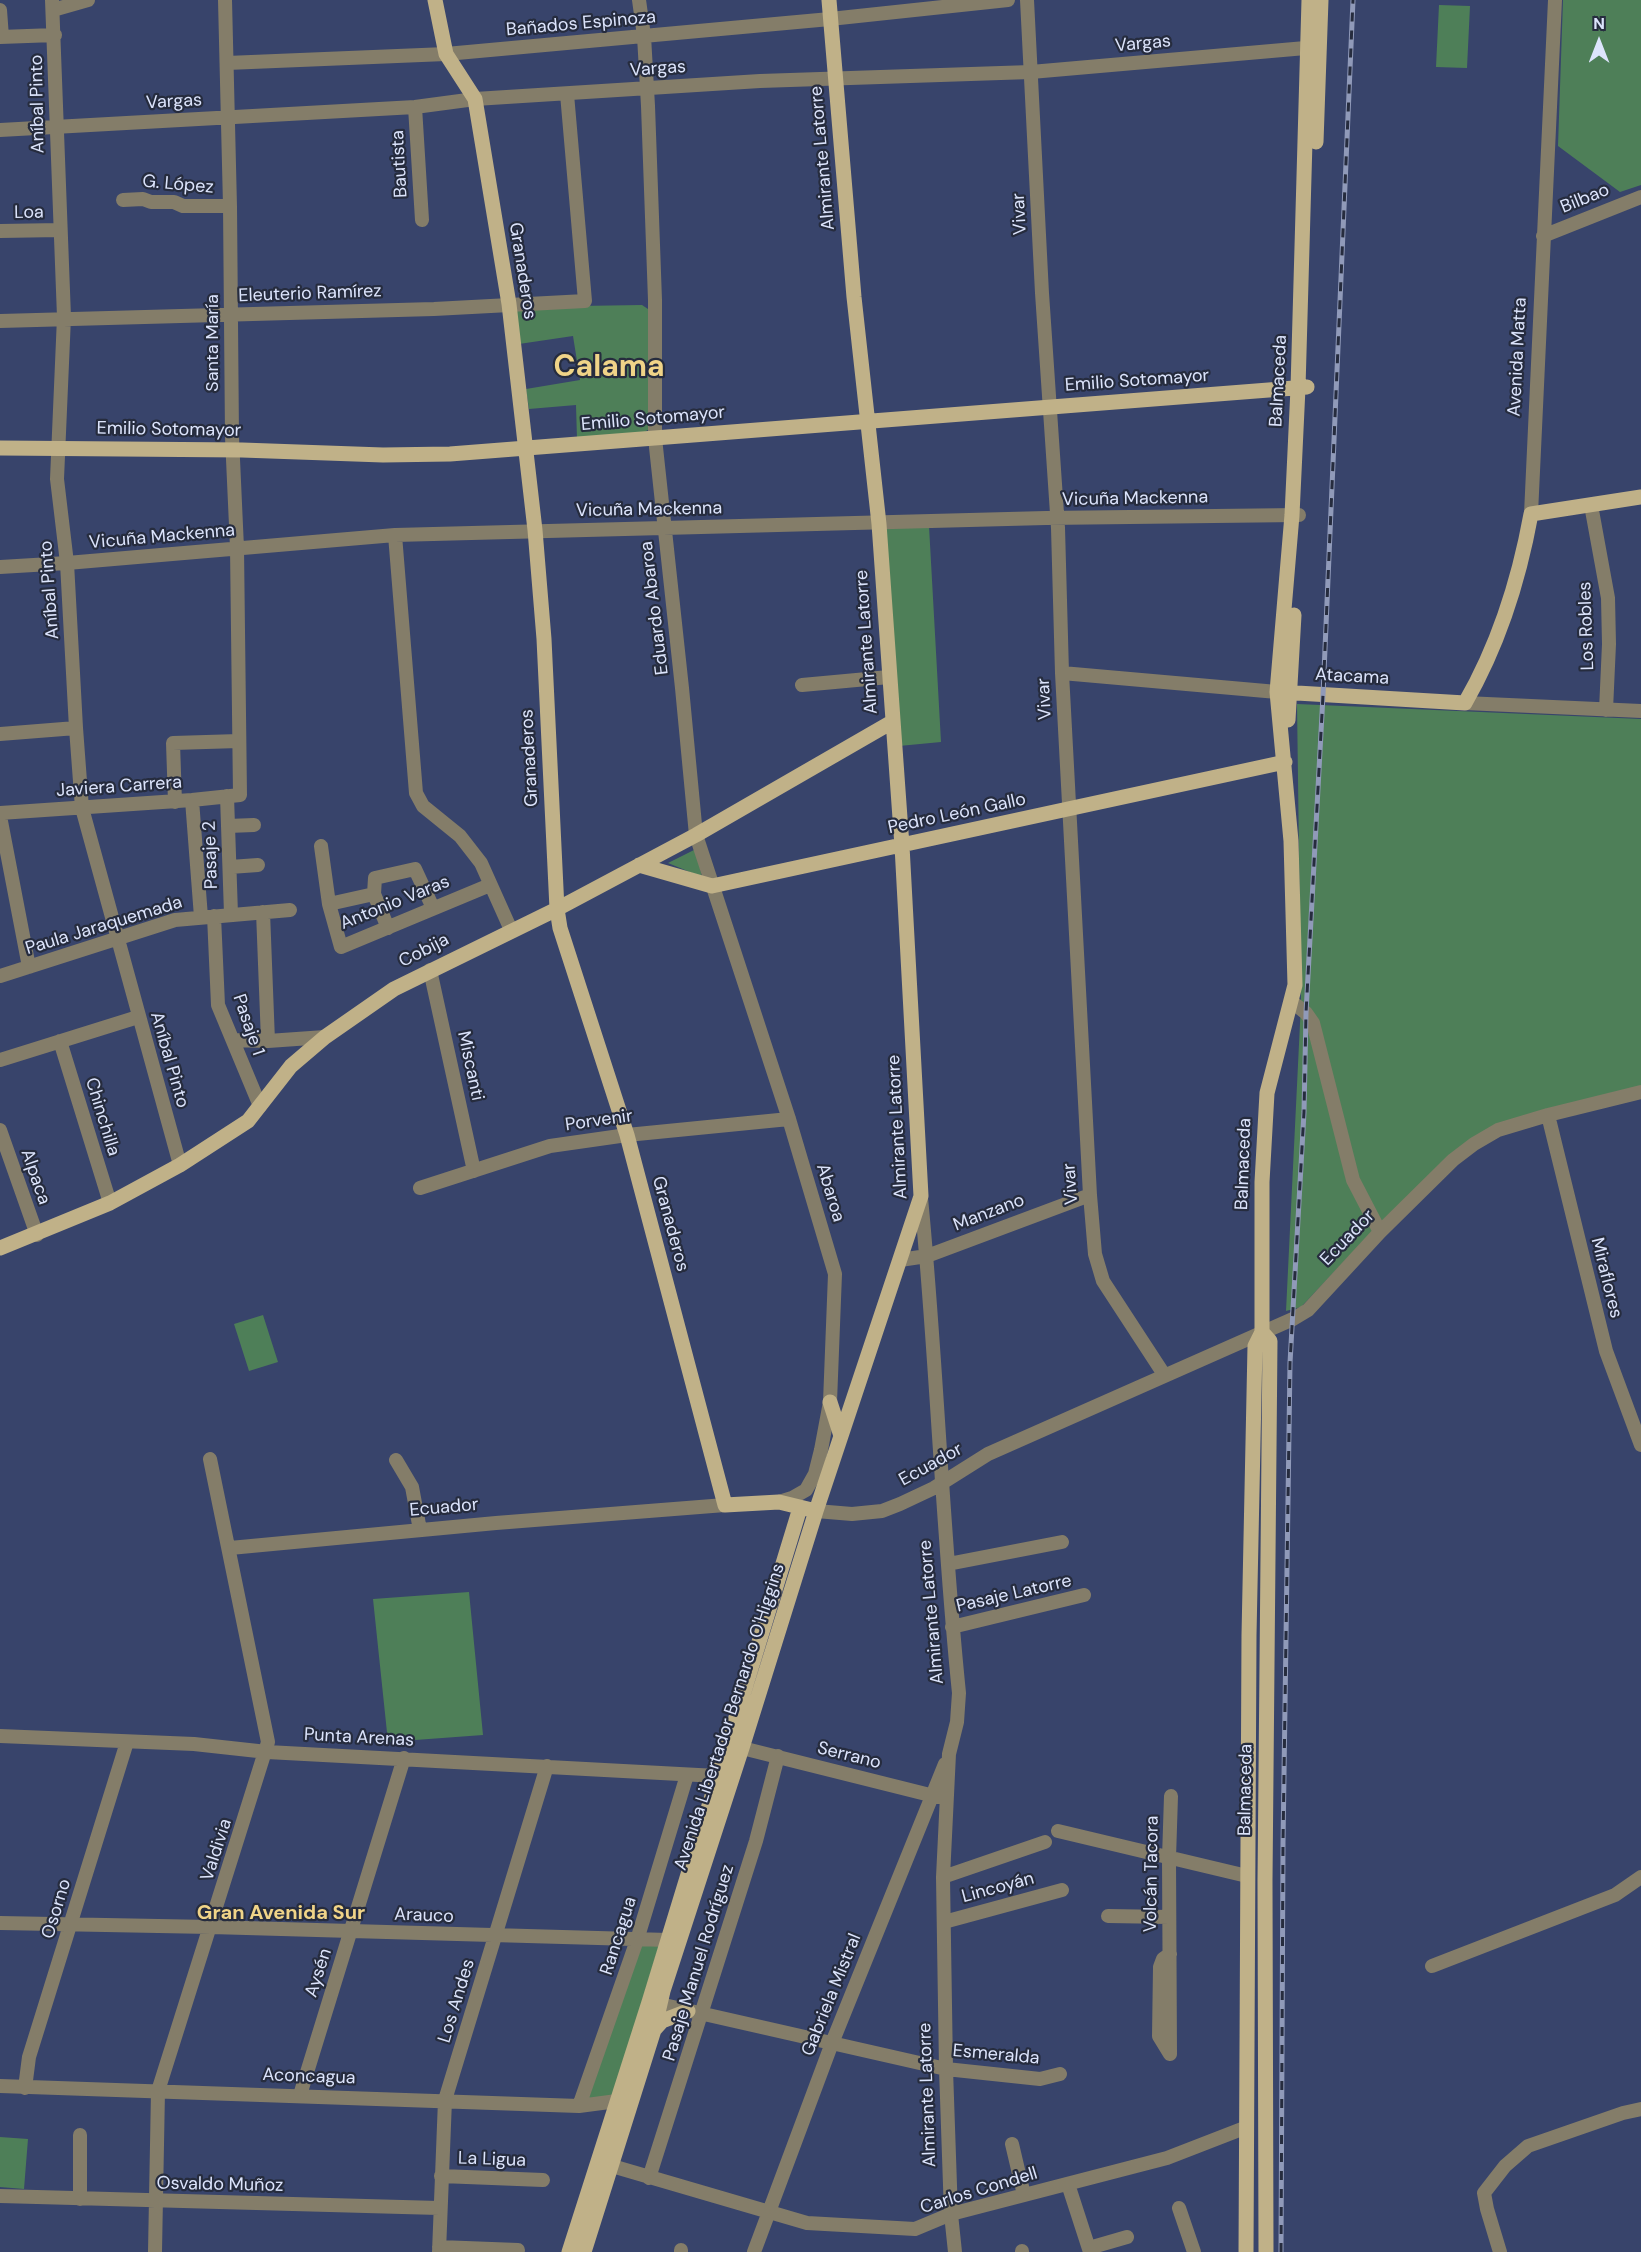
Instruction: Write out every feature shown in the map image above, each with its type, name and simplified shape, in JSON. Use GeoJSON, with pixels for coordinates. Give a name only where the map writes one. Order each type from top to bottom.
{"type":"FeatureCollection","features":[{"type":"Feature","properties":{"kind":"main road","name":"Granaderos"},"geometry":{"type":"LineString","coordinates":[[435,0],[446,54],[476,99],[509,304],[535,531],[544,639],[557,909],[560,928],[627,1135],[725,1505]]}},
{"type":"Feature","properties":{"kind":"main road","name":"Almirante Latorre"},"geometry":{"type":"LineString","coordinates":[[829,0],[854,297],[879,524],[902,846],[921,1196]]}},
{"type":"Feature","properties":{"kind":"main road","name":"Balmaceda"},"geometry":{"type":"LineString","coordinates":[[1246,2252],[1246,1876],[1255,1346],[1262,1332],[1262,1182],[1267,1093],[1295,985],[1291,841],[1283,692],[1303,388],[1313,47],[1310,0]]}},
{"type":"Feature","properties":{"kind":"main road","name":"Balmaceda"},"geometry":{"type":"LineString","coordinates":[[1313,47],[1321,0]]}},
{"type":"Feature","properties":{"kind":"main road","name":"Emilio Sotomayor"},"geometry":{"type":"LineString","coordinates":[[0,448],[232,450],[383,455],[450,454],[1303,388]]}},
{"type":"Feature","properties":{"kind":"main road"},"geometry":{"type":"LineString","coordinates":[[1531,514],[1641,497]]}},
{"type":"Feature","properties":{"kind":"main road","name":"Avenida Matta"},"geometry":{"type":"LineString","coordinates":[[1465,703],[1491,654],[1517,579],[1531,514]]}},
{"type":"Feature","properties":{"kind":"main road","name":"Atacama"},"geometry":{"type":"LineString","coordinates":[[1283,692],[1465,703]]}},
{"type":"Feature","properties":{"kind":"main road","name":"Cobija"},"geometry":{"type":"LineString","coordinates":[[0,1248],[37,1235],[111,1203],[180,1165],[248,1122],[291,1066],[325,1037],[394,988],[557,909],[696,835],[892,722]]}},
{"type":"Feature","properties":{"kind":"main road","name":"Pedro León Gallo"},"geometry":{"type":"LineString","coordinates":[[639,865],[712,886],[1285,762]]}},
{"type":"Feature","properties":{"kind":"main road","name":"Avenida Libertador Bernardo O'Higgins"},"geometry":{"type":"LineString","coordinates":[[569,2252],[616,2101],[654,2003],[668,1940],[717,1776],[808,1509],[841,1436],[921,1196]]}},
{"type":"Feature","properties":{"kind":"main road","name":"Balmaceda"},"geometry":{"type":"LineString","coordinates":[[1262,1332],[1270,1341],[1265,1880],[1266,2252]]}},
{"type":"Feature","properties":{"kind":"main road"},"geometry":{"type":"LineString","coordinates":[[830,1402],[841,1436]]}},
{"type":"Feature","properties":{"kind":"main road","name":"Ecuador"},"geometry":{"type":"LineString","coordinates":[[725,1505],[779,1502],[808,1509]]}},
{"type":"Feature","properties":{"kind":"main road","name":"Avenida Libertador Bernardo O'Higgins"},"geometry":{"type":"LineString","coordinates":[[584,2252],[654,2030],[654,2003],[665,1986],[742,1748],[808,1509]]}},
{"type":"Feature","properties":{"kind":"main road"},"geometry":{"type":"LineString","coordinates":[[665,1986],[670,1997],[695,2013]]}},
{"type":"Feature","properties":{"kind":"main road"},"geometry":{"type":"LineString","coordinates":[[654,2030],[662,2021],[695,2013]]}},
{"type":"Feature","properties":{"kind":"street"},"geometry":{"type":"LineString","coordinates":[[52,5],[88,0]]}},
{"type":"Feature","properties":{"kind":"street","name":"Santa María"},"geometry":{"type":"LineString","coordinates":[[225,0],[239,741],[233,795]]}},
{"type":"Feature","properties":{"kind":"street","name":"Eduardo Abaroa"},"geometry":{"type":"LineString","coordinates":[[639,0],[648,88],[655,300],[655,438],[696,835],[712,886]]}},
{"type":"Feature","properties":{"kind":"street","name":"Bañados Espinoza"},"geometry":{"type":"LineString","coordinates":[[227,63],[446,54],[830,19],[1008,0]]}},
{"type":"Feature","properties":{"kind":"street","name":"Vivar"},"geometry":{"type":"LineString","coordinates":[[1027,0],[1042,293],[1051,407],[1069,809],[1095,1254],[1103,1281],[1165,1376]]}},
{"type":"Feature","properties":{"kind":"street","name":"Avenida Matta"},"geometry":{"type":"LineString","coordinates":[[1531,514],[1555,0]]}},
{"type":"Feature","properties":{"kind":"street","name":"Aníbal Pinto"},"geometry":{"type":"LineString","coordinates":[[52,5],[55,35],[56,127],[64,317],[57,479],[68,563],[82,808],[180,1165]]}},
{"type":"Feature","properties":{"kind":"street"},"geometry":{"type":"LineString","coordinates":[[0,10],[1,37],[55,35]]}},
{"type":"Feature","properties":{"kind":"street","name":"Vargas"},"geometry":{"type":"LineString","coordinates":[[0,130],[415,107],[476,99],[836,77],[1031,72],[1313,47]]}},
{"type":"Feature","properties":{"kind":"street","name":"Eleuterio Ramírez"},"geometry":{"type":"LineString","coordinates":[[0,321],[64,317],[434,309],[585,300],[567,94]]}},
{"type":"Feature","properties":{"kind":"street","name":"Bautista"},"geometry":{"type":"LineString","coordinates":[[415,107],[422,220]]}},
{"type":"Feature","properties":{"kind":"street","name":"Bilbao"},"geometry":{"type":"LineString","coordinates":[[1543,236],[1641,197]]}},
{"type":"Feature","properties":{"kind":"street","name":"G. López"},"geometry":{"type":"LineString","coordinates":[[123,200],[174,202],[183,206],[230,206]]}},
{"type":"Feature","properties":{"kind":"street","name":"Loa"},"geometry":{"type":"LineString","coordinates":[[0,231],[60,230]]}},
{"type":"Feature","properties":{"kind":"street","name":"Los Robles"},"geometry":{"type":"LineString","coordinates":[[1591,505],[1608,598],[1609,644],[1606,710]]}},
{"type":"Feature","properties":{"kind":"street","name":"Vicuña Mackenna"},"geometry":{"type":"LineString","coordinates":[[0,567],[395,535],[1057,518],[1295,515]]}},
{"type":"Feature","properties":{"kind":"street"},"geometry":{"type":"LineString","coordinates":[[395,535],[416,793],[423,806],[460,836],[481,863],[511,930]]}},
{"type":"Feature","properties":{"kind":"street","name":"Atacama"},"geometry":{"type":"LineString","coordinates":[[1062,673],[1283,692]]}},
{"type":"Feature","properties":{"kind":"street"},"geometry":{"type":"LineString","coordinates":[[802,685],[889,677]]}},
{"type":"Feature","properties":{"kind":"street","name":"Atacama"},"geometry":{"type":"LineString","coordinates":[[1465,703],[1641,711]]}},
{"type":"Feature","properties":{"kind":"street"},"geometry":{"type":"LineString","coordinates":[[0,734],[76,728]]}},
{"type":"Feature","properties":{"kind":"street"},"geometry":{"type":"LineString","coordinates":[[175,802],[174,743],[239,741]]}},
{"type":"Feature","properties":{"kind":"street","name":"Javiera Carrera"},"geometry":{"type":"LineString","coordinates":[[0,815],[175,802],[233,795]]}},
{"type":"Feature","properties":{"kind":"street","name":"Pasaje 2"},"geometry":{"type":"LineString","coordinates":[[231,914],[228,826],[233,795]]}},
{"type":"Feature","properties":{"kind":"street","name":"Pasaje 1"},"geometry":{"type":"LineString","coordinates":[[192,800],[218,1005],[260,1106]]}},
{"type":"Feature","properties":{"kind":"street"},"geometry":{"type":"LineString","coordinates":[[0,815],[29,967]]}},
{"type":"Feature","properties":{"kind":"street"},"geometry":{"type":"LineString","coordinates":[[228,826],[254,825]]}},
{"type":"Feature","properties":{"kind":"street","name":"Antonio Varas"},"geometry":{"type":"LineString","coordinates":[[321,846],[328,904],[341,947],[490,885]]}},
{"type":"Feature","properties":{"kind":"street"},"geometry":{"type":"LineString","coordinates":[[230,867],[258,865]]}},
{"type":"Feature","properties":{"kind":"street"},"geometry":{"type":"LineString","coordinates":[[388,928],[374,894],[375,878],[415,869],[433,908]]}},
{"type":"Feature","properties":{"kind":"street","name":"Abaroa"},"geometry":{"type":"LineString","coordinates":[[712,886],[789,1119],[835,1274],[830,1402],[821,1450],[811,1484],[800,1495],[779,1502]]}},
{"type":"Feature","properties":{"kind":"street"},"geometry":{"type":"LineString","coordinates":[[328,904],[374,894]]}},
{"type":"Feature","properties":{"kind":"street","name":"Paula Jaraquemada"},"geometry":{"type":"LineString","coordinates":[[0,976],[175,920],[290,910]]}},
{"type":"Feature","properties":{"kind":"street"},"geometry":{"type":"LineString","coordinates":[[262,912],[268,1041]]}},
{"type":"Feature","properties":{"kind":"street","name":"Miscanti"},"geometry":{"type":"LineString","coordinates":[[430,970],[474,1171]]}},
{"type":"Feature","properties":{"kind":"street"},"geometry":{"type":"LineString","coordinates":[[1291,1001],[1306,1013],[1313,1023],[1353,1180],[1380,1233]]}},
{"type":"Feature","properties":{"kind":"street"},"geometry":{"type":"LineString","coordinates":[[0,1060],[138,1017]]}},
{"type":"Feature","properties":{"kind":"street"},"geometry":{"type":"LineString","coordinates":[[233,1040],[268,1041],[325,1037]]}},
{"type":"Feature","properties":{"kind":"street","name":"Chinchilla"},"geometry":{"type":"LineString","coordinates":[[60,1041],[111,1203]]}},
{"type":"Feature","properties":{"kind":"street","name":"Ecuador"},"geometry":{"type":"LineString","coordinates":[[808,1509],[852,1514],[882,1511],[900,1504],[941,1483],[988,1454],[1293,1319],[1308,1310],[1453,1160],[1474,1144],[1498,1130],[1641,1092]]}},
{"type":"Feature","properties":{"kind":"street","name":"Miraflores"},"geometry":{"type":"LineString","coordinates":[[1548,1115],[1606,1351],[1641,1446]]}},
{"type":"Feature","properties":{"kind":"street","name":"Porvenir"},"geometry":{"type":"LineString","coordinates":[[420,1188],[550,1146],[627,1135],[789,1119]]}},
{"type":"Feature","properties":{"kind":"street","name":"Alpaca"},"geometry":{"type":"LineString","coordinates":[[0,1130],[5,1163],[37,1235]]}},
{"type":"Feature","properties":{"kind":"street","name":"Manzano"},"geometry":{"type":"LineString","coordinates":[[900,1260],[927,1256],[1090,1195]]}},
{"type":"Feature","properties":{"kind":"street","name":"Almirante Latorre"},"geometry":{"type":"LineString","coordinates":[[921,1196],[958,1699],[957,1722],[949,1754],[943,1877],[945,2069],[951,2214],[955,2252]]}},
{"type":"Feature","properties":{"kind":"street","name":"Valdivia"},"geometry":{"type":"LineString","coordinates":[[155,2252],[158,2091],[267,1752],[268,1742],[210,1459]]}},
{"type":"Feature","properties":{"kind":"street"},"geometry":{"type":"LineString","coordinates":[[396,1460],[412,1487],[420,1530]]}},
{"type":"Feature","properties":{"kind":"street","name":"Ecuador"},"geometry":{"type":"LineString","coordinates":[[230,1548],[725,1505]]}},
{"type":"Feature","properties":{"kind":"street"},"geometry":{"type":"LineString","coordinates":[[948,1564],[1062,1542]]}},
{"type":"Feature","properties":{"kind":"street","name":"Pasaje Latorre"},"geometry":{"type":"LineString","coordinates":[[952,1627],[1084,1595]]}},
{"type":"Feature","properties":{"kind":"street","name":"Punta Arenas"},"geometry":{"type":"LineString","coordinates":[[0,1736],[194,1744],[267,1752],[717,1776]]}},
{"type":"Feature","properties":{"kind":"street","name":"Osorno"},"geometry":{"type":"LineString","coordinates":[[25,2088],[29,2057],[127,1742]]}},
{"type":"Feature","properties":{"kind":"street","name":"Serrano"},"geometry":{"type":"LineString","coordinates":[[742,1748],[946,1799]]}},
{"type":"Feature","properties":{"kind":"street","name":"Gabriela Mistral"},"geometry":{"type":"LineString","coordinates":[[754,2252],[832,2043],[949,1754]]}},
{"type":"Feature","properties":{"kind":"street","name":"Pasaje Manuel Rodríguez"},"geometry":{"type":"LineString","coordinates":[[649,2178],[695,2013],[756,1841],[778,1756]]}},
{"type":"Feature","properties":{"kind":"street","name":"Aysén"},"geometry":{"type":"LineString","coordinates":[[300,2095],[404,1758]]}},
{"type":"Feature","properties":{"kind":"street","name":"Los Andes"},"geometry":{"type":"LineString","coordinates":[[439,2249],[445,2100],[548,1766]]}},
{"type":"Feature","properties":{"kind":"street","name":"Rancagua"},"geometry":{"type":"LineString","coordinates":[[579,2106],[638,1940],[687,1775]]}},
{"type":"Feature","properties":{"kind":"street","name":"Volcán Tacora"},"geometry":{"type":"LineString","coordinates":[[1170,1953],[1163,1959],[1160,1967],[1159,2036],[1170,2054],[1171,1796]]}},
{"type":"Feature","properties":{"kind":"street"},"geometry":{"type":"LineString","coordinates":[[1058,1831],[1246,1876]]}},
{"type":"Feature","properties":{"kind":"street"},"geometry":{"type":"LineString","coordinates":[[943,1877],[1045,1842]]}},
{"type":"Feature","properties":{"kind":"street"},"geometry":{"type":"LineString","coordinates":[[1432,1966],[1615,1895],[1641,1876]]}},
{"type":"Feature","properties":{"kind":"street","name":"Lincoyán"},"geometry":{"type":"LineString","coordinates":[[944,1922],[1062,1890]]}},
{"type":"Feature","properties":{"kind":"street"},"geometry":{"type":"LineString","coordinates":[[1107,1916],[1169,1917]]}},
{"type":"Feature","properties":{"kind":"street","name":"Arauco"},"geometry":{"type":"LineString","coordinates":[[0,1923],[668,1940]]}},
{"type":"Feature","properties":{"kind":"street","name":"Esmeralda"},"geometry":{"type":"LineString","coordinates":[[654,2003],[945,2069],[1041,2079],[1060,2074]]}},
{"type":"Feature","properties":{"kind":"street","name":"Aconcagua"},"geometry":{"type":"LineString","coordinates":[[0,2086],[579,2106],[616,2101]]}},
{"type":"Feature","properties":{"kind":"street"},"geometry":{"type":"LineString","coordinates":[[1500,2252],[1484,2193],[1505,2166],[1528,2146],[1641,2109]]}},
{"type":"Feature","properties":{"kind":"street","name":"Carlos Condell"},"geometry":{"type":"LineString","coordinates":[[612,2166],[807,2223],[915,2229],[951,2214],[1167,2158],[1247,2127]]}},
{"type":"Feature","properties":{"kind":"street"},"geometry":{"type":"LineString","coordinates":[[80,2135],[80,2199]]}},
{"type":"Feature","properties":{"kind":"street"},"geometry":{"type":"LineString","coordinates":[[1012,2144],[1024,2195]]}},
{"type":"Feature","properties":{"kind":"street","name":"La Ligua"},"geometry":{"type":"LineString","coordinates":[[441,2176],[543,2180]]}},
{"type":"Feature","properties":{"kind":"street"},"geometry":{"type":"LineString","coordinates":[[1068,2184],[1089,2250],[1127,2236]]}},
{"type":"Feature","properties":{"kind":"street","name":"Osvaldo Muñoz"},"geometry":{"type":"LineString","coordinates":[[0,2196],[439,2208]]}},
{"type":"Feature","properties":{"kind":"street"},"geometry":{"type":"LineString","coordinates":[[1179,2208],[1194,2252]]}},
{"type":"Feature","properties":{"kind":"street"},"geometry":{"type":"LineString","coordinates":[[439,2249],[518,2250]]}},
{"type":"Feature","properties":{"kind":"green space"},"geometry":{"type":"Polygon","coordinates":[[[1563,0],[1641,0],[1641,185],[1620,192],[1558,146],[1563,0]]]}},
{"type":"Feature","properties":{"kind":"green space"},"geometry":{"type":"Polygon","coordinates":[[[1439,5],[1470,6],[1467,68],[1436,67],[1439,5]]]}},
{"type":"Feature","properties":{"kind":"green space"},"geometry":{"type":"Polygon","coordinates":[[[642,305],[648,309],[649,429],[642,434],[577,439],[576,405],[529,409],[526,389],[580,380],[573,336],[519,344],[515,307],[642,305]]]}},
{"type":"Feature","properties":{"kind":"green space"},"geometry":{"type":"Polygon","coordinates":[[[929,526],[941,742],[899,746],[883,527],[929,526]]]}},
{"type":"Feature","properties":{"kind":"green space"},"geometry":{"type":"Polygon","coordinates":[[[1297,704],[1641,719],[1641,1089],[1493,1129],[1385,1218],[1301,1307],[1286,1311],[1301,1003],[1297,704]]]}},
{"type":"Feature","properties":{"kind":"green space"},"geometry":{"type":"Polygon","coordinates":[[[696,849],[702,877],[668,863],[696,849]]]}},
{"type":"Feature","properties":{"kind":"green space"},"geometry":{"type":"Polygon","coordinates":[[[263,1315],[278,1362],[249,1371],[234,1324],[263,1315]]]}},
{"type":"Feature","properties":{"kind":"green space"},"geometry":{"type":"Polygon","coordinates":[[[469,1592],[483,1735],[388,1742],[373,1599],[469,1592]]]}},
{"type":"Feature","properties":{"kind":"green space"},"geometry":{"type":"Polygon","coordinates":[[[637,1940],[659,1945],[612,2101],[579,2106],[637,1940]]]}},
{"type":"Feature","properties":{"kind":"green space"},"geometry":{"type":"Polygon","coordinates":[[[0,2137],[28,2139],[24,2189],[0,2187],[0,2137]]]}},
{"type":"Feature","properties":{"kind":"railway"},"geometry":{"type":"LineString","coordinates":[[1281,2252],[1283,1843],[1290,1363],[1304,1112],[1306,1013],[1323,695],[1353,0]]}},
{"type":"Feature","properties":{"kind":"district","name":"Calama"},"geometry":{"type":"Point","coordinates":[609,368]}},
{"type":"Feature","properties":{"kind":"district","name":"Gran Avenida Sur"},"geometry":{"type":"Point","coordinates":[281,1914]}}]}
